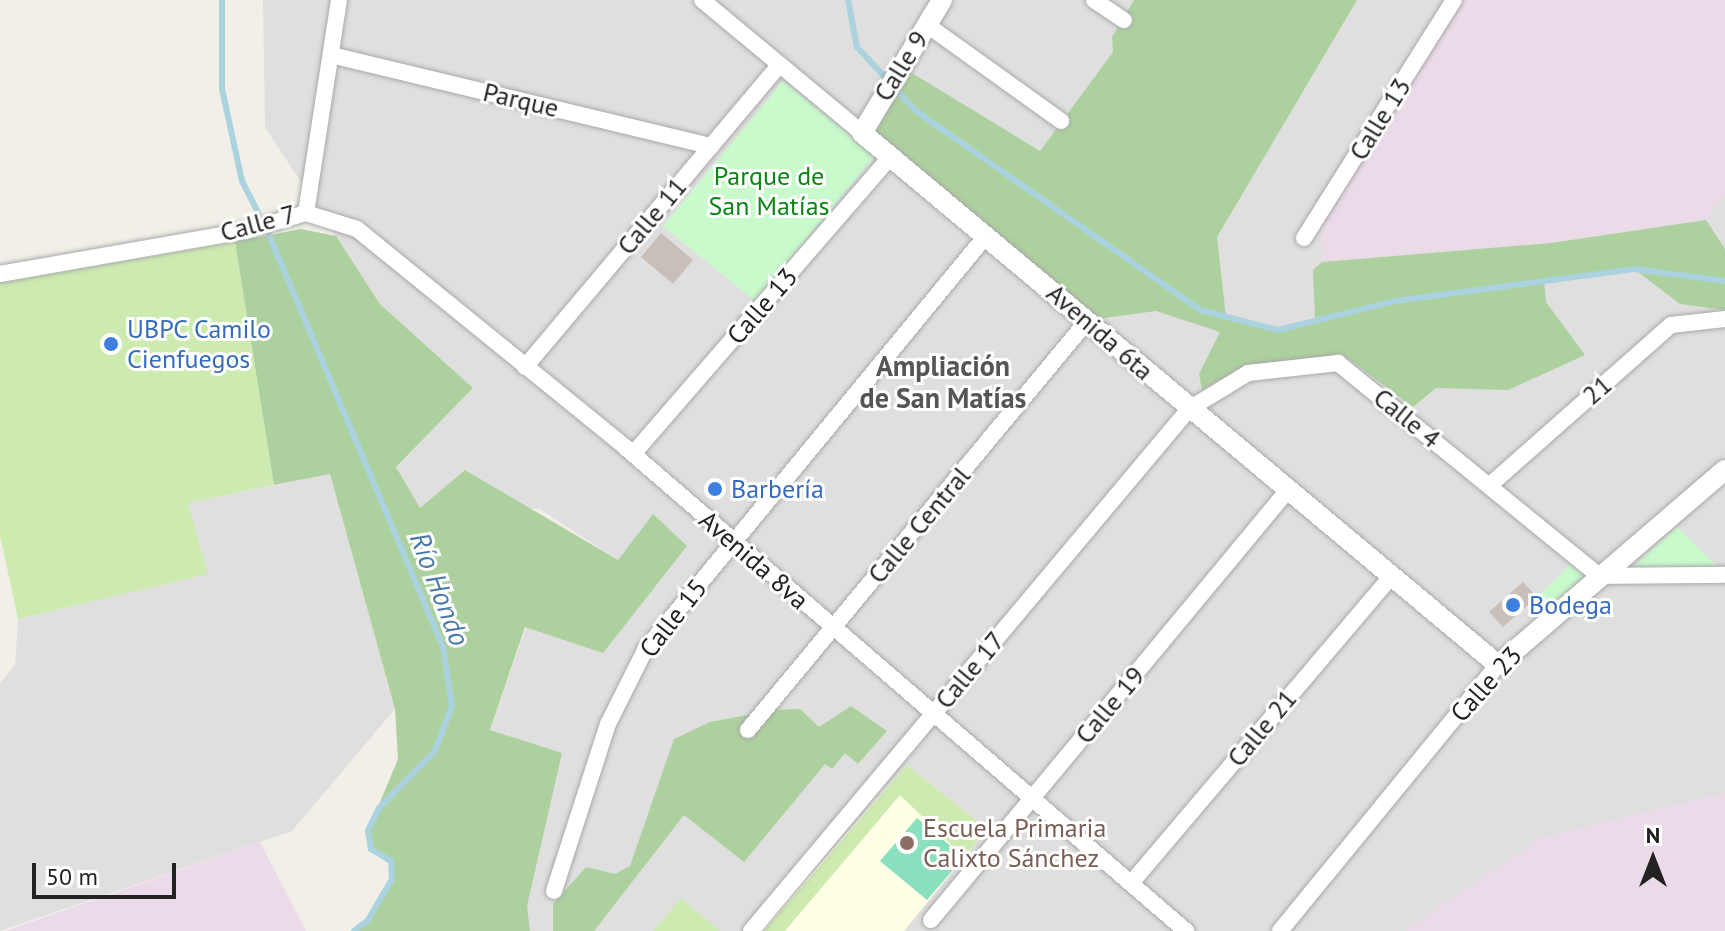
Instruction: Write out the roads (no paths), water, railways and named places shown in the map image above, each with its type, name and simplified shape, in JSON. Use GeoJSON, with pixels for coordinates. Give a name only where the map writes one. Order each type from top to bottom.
{"type":"FeatureCollection","features":[{"type":"Feature","properties":{"kind":"street","name":"Calle 7"},"geometry":{"type":"LineString","coordinates":[[0,274],[245,231],[306,213],[339,0]]}},
{"type":"Feature","properties":{"kind":"street","name":"Avenida 6ta"},"geometry":{"type":"LineString","coordinates":[[702,0],[1498,665]]}},
{"type":"Feature","properties":{"kind":"street","name":"Calle 9"},"geometry":{"type":"LineString","coordinates":[[862,133],[898,65],[942,0]]}},
{"type":"Feature","properties":{"kind":"street"},"geometry":{"type":"LineString","coordinates":[[1094,0],[1124,20]]}},
{"type":"Feature","properties":{"kind":"street","name":"Calle 13"},"geometry":{"type":"LineString","coordinates":[[1304,238],[1454,0]]}},
{"type":"Feature","properties":{"kind":"street"},"geometry":{"type":"LineString","coordinates":[[927,25],[1061,121]]}},
{"type":"Feature","properties":{"kind":"street","name":"Parque"},"geometry":{"type":"LineString","coordinates":[[331,55],[711,146]]}},
{"type":"Feature","properties":{"kind":"street","name":"Calle 11"},"geometry":{"type":"LineString","coordinates":[[525,367],[779,65]]}},
{"type":"Feature","properties":{"kind":"street","name":"Calle 13"},"geometry":{"type":"LineString","coordinates":[[633,454],[890,157]]}},
{"type":"Feature","properties":{"kind":"street","name":"Avenida 8va"},"geometry":{"type":"LineString","coordinates":[[306,213],[357,229],[633,454],[1186,931]]}},
{"type":"Feature","properties":{"kind":"street","name":"Calle 15"},"geometry":{"type":"LineString","coordinates":[[554,891],[621,692],[672,613],[734,544],[985,237]]}},
{"type":"Feature","properties":{"kind":"street","name":"21"},"geometry":{"type":"LineString","coordinates":[[1490,485],[1671,325],[1720,318]]}},
{"type":"Feature","properties":{"kind":"street","name":"Calle Central"},"geometry":{"type":"LineString","coordinates":[[748,730],[1088,320]]}},
{"type":"Feature","properties":{"kind":"street","name":"Calle 4"},"geometry":{"type":"LineString","coordinates":[[1189,409],[1248,373],[1338,363],[1599,576]]}},
{"type":"Feature","properties":{"kind":"street","name":"Calle 17"},"geometry":{"type":"LineString","coordinates":[[751,931],[1189,409]]}},
{"type":"Feature","properties":{"kind":"street","name":"Calle 23"},"geometry":{"type":"LineString","coordinates":[[1280,931],[1498,665],[1725,470]]}},
{"type":"Feature","properties":{"kind":"street","name":"Calle 19"},"geometry":{"type":"LineString","coordinates":[[931,920],[1288,490]]}},
{"type":"Feature","properties":{"kind":"street","name":"Calle 21"},"geometry":{"type":"LineString","coordinates":[[1132,882],[1392,575]]}},
{"type":"Feature","properties":{"kind":"street"},"geometry":{"type":"LineString","coordinates":[[1599,576],[1725,575]]}},
{"type":"Feature","properties":{"kind":"waterway","name":"Río Hondo"},"geometry":{"type":"LineString","coordinates":[[222,0],[222,89],[242,181],[258,213]]}},
{"type":"Feature","properties":{"kind":"waterway"},"geometry":{"type":"LineString","coordinates":[[848,0],[857,47],[916,111],[1200,310],[1278,330],[1395,301],[1634,269],[1725,281]]}},
{"type":"Feature","properties":{"kind":"waterway","name":"Río Hondo"},"geometry":{"type":"LineString","coordinates":[[269,235],[443,647],[452,706],[435,751],[379,808],[368,831],[371,849],[391,861],[392,879],[368,920],[354,931]]}},
{"type":"Feature","properties":{"kind":"place","name":"UBPC Camilo Cienfuegos"},"geometry":{"type":"Point","coordinates":[111,344]}},
{"type":"Feature","properties":{"kind":"place","name":"Barbería"},"geometry":{"type":"Point","coordinates":[715,489]}},
{"type":"Feature","properties":{"kind":"place","name":"Bodega"},"geometry":{"type":"Point","coordinates":[1513,605]}},
{"type":"Feature","properties":{"kind":"place","name":"Escuela Primaria Calixto Sánchez"},"geometry":{"type":"Point","coordinates":[907,843]}},
{"type":"Feature","properties":{"kind":"district","name":"Ampliación de San Matías"},"geometry":{"type":"Point","coordinates":[943,382]}},
{"type":"Feature","properties":{"kind":"park label","name":"Parque de San Matías"},"geometry":{"type":"Point","coordinates":[769,191]}}]}
